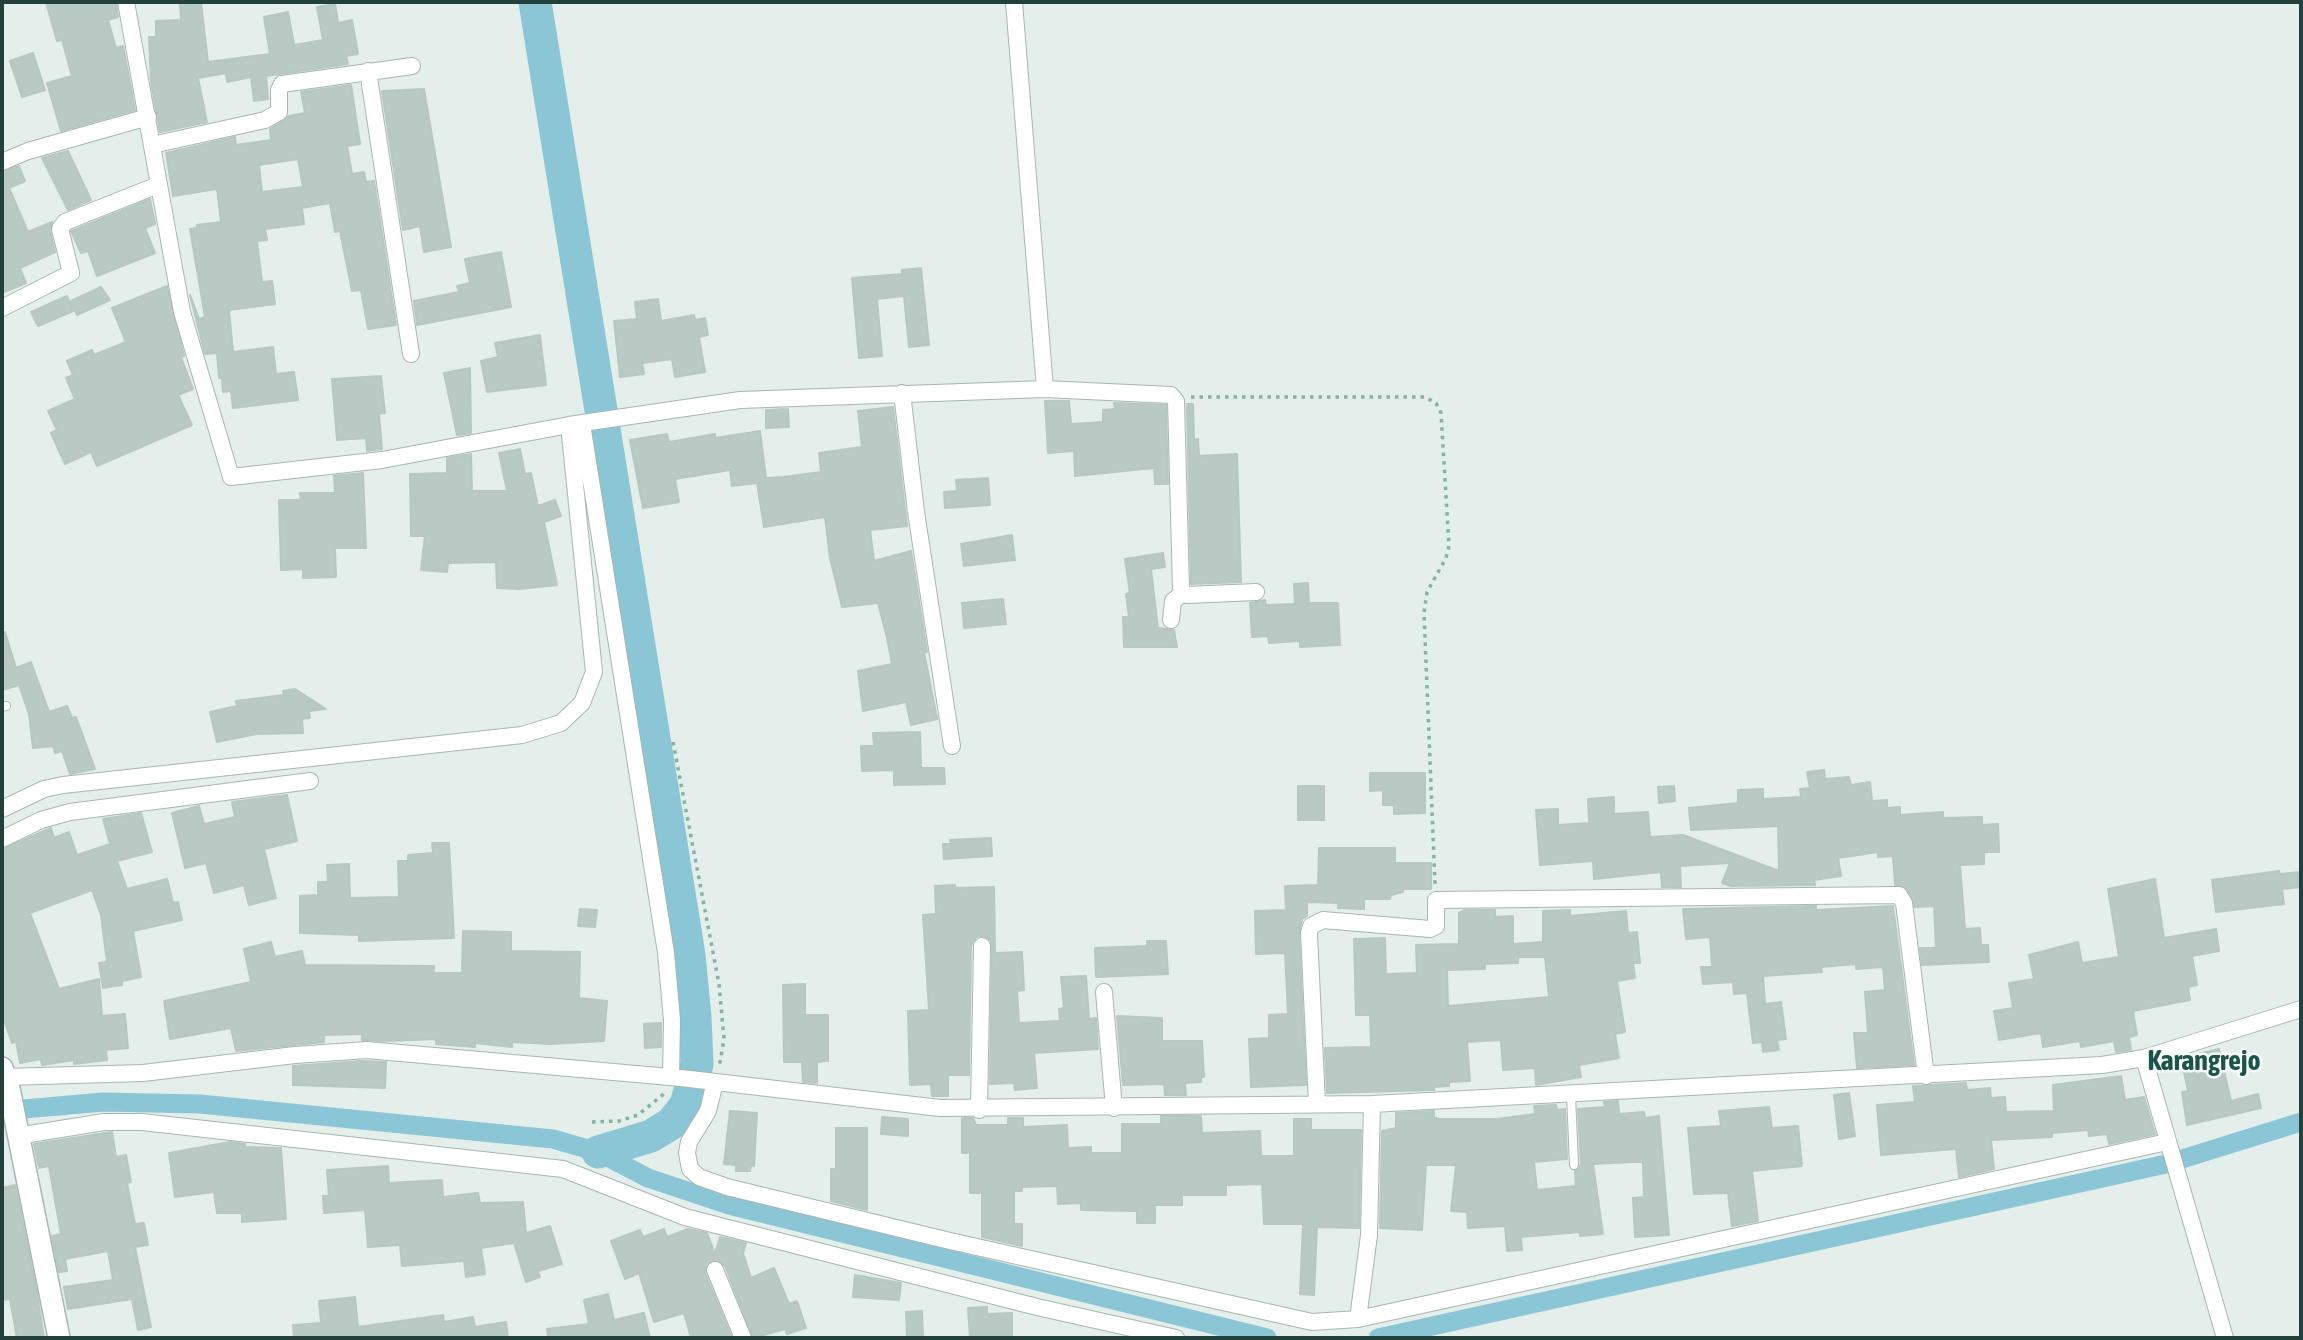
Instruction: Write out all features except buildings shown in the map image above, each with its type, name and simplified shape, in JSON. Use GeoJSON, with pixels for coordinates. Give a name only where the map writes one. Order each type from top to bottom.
{"type":"FeatureCollection","features":[{"type":"Feature","properties":{"kind":"main road"},"geometry":{"type":"LineString","coordinates":[[5,1078],[59,1338]]}},
{"type":"Feature","properties":{"kind":"street"},"geometry":{"type":"LineString","coordinates":[[126,2],[182,312],[231,477],[382,460],[582,424],[740,400],[1045,389],[1174,397],[1183,593]]}},
{"type":"Feature","properties":{"kind":"street"},"geometry":{"type":"LineString","coordinates":[[1014,2],[1045,389]]}},
{"type":"Feature","properties":{"kind":"street"},"geometry":{"type":"LineString","coordinates":[[152,145],[265,120],[279,112],[279,90],[282,84],[412,66]]}},
{"type":"Feature","properties":{"kind":"street"},"geometry":{"type":"LineString","coordinates":[[368,71],[411,354]]}},
{"type":"Feature","properties":{"kind":"street"},"geometry":{"type":"LineString","coordinates":[[2,162],[28,151],[148,117]]}},
{"type":"Feature","properties":{"kind":"street"},"geometry":{"type":"LineString","coordinates":[[2,308],[71,273],[60,229],[65,222],[158,185]]}},
{"type":"Feature","properties":{"kind":"street"},"geometry":{"type":"LineString","coordinates":[[902,393],[916,512],[952,746]]}},
{"type":"Feature","properties":{"kind":"street"},"geometry":{"type":"LineString","coordinates":[[2,809],[44,789],[62,785],[522,735],[561,723],[582,703],[593,672],[582,424]]}},
{"type":"Feature","properties":{"kind":"street"},"geometry":{"type":"LineString","coordinates":[[582,424],[666,953],[676,1078]]}},
{"type":"Feature","properties":{"kind":"street"},"geometry":{"type":"LineString","coordinates":[[1171,620],[1173,601],[1183,593],[1256,592]]}},
{"type":"Feature","properties":{"kind":"street"},"geometry":{"type":"LineString","coordinates":[[2,839],[41,820],[70,812],[310,780]]}},
{"type":"Feature","properties":{"kind":"street"},"geometry":{"type":"LineString","coordinates":[[1317,1104],[1309,933],[1311,926],[1324,920],[1430,929],[1436,926],[1436,900],[1899,895],[1904,903],[1926,1076]]}},
{"type":"Feature","properties":{"kind":"street"},"geometry":{"type":"LineString","coordinates":[[979,1110],[982,946]]}},
{"type":"Feature","properties":{"kind":"street"},"geometry":{"type":"LineString","coordinates":[[1104,992],[1114,1108]]}},
{"type":"Feature","properties":{"kind":"street"},"geometry":{"type":"LineString","coordinates":[[5,1078],[143,1073],[349,1050],[676,1078],[979,1110],[1372,1104],[2052,1070],[2144,1058],[2301,1009]]}},
{"type":"Feature","properties":{"kind":"street"},"geometry":{"type":"LineString","coordinates":[[2144,1058],[2225,1338]]}},
{"type":"Feature","properties":{"kind":"street"},"geometry":{"type":"LineString","coordinates":[[708,1082],[708,1111],[689,1142],[687,1161],[699,1177],[727,1187],[1311,1322],[1358,1320],[1600,1264],[2168,1145]]}},
{"type":"Feature","properties":{"kind":"street"},"geometry":{"type":"LineString","coordinates":[[1358,1320],[1369,1235],[1372,1104]]}},
{"type":"Feature","properties":{"kind":"street"},"geometry":{"type":"LineString","coordinates":[[16,1132],[104,1122],[142,1122],[563,1169],[676,1215],[1025,1304],[1176,1338]]}},
{"type":"Feature","properties":{"kind":"street"},"geometry":{"type":"LineString","coordinates":[[715,1270],[743,1338]]}},
{"type":"Feature","properties":{"kind":"lane"},"geometry":{"type":"LineString","coordinates":[[1571,1094],[1574,1165]]}},
{"type":"Feature","properties":{"kind":"path"},"geometry":{"type":"LineString","coordinates":[[1174,397],[1425,397],[1436,403],[1441,413],[1449,546],[1446,558],[1427,592],[1424,613],[1436,900]]}},
{"type":"Feature","properties":{"kind":"path"},"geometry":{"type":"LineString","coordinates":[[673,742],[719,984],[724,1040],[708,1082]]}},
{"type":"Feature","properties":{"kind":"path"},"geometry":{"type":"LineString","coordinates":[[592,1122],[619,1121],[638,1115],[664,1094],[676,1078]]}},
{"type":"Feature","properties":{"kind":"waterway"},"geometry":{"type":"LineString","coordinates":[[535,2],[689,955],[695,1017],[697,1064],[686,1105],[672,1123],[651,1136],[598,1152]]}},
{"type":"Feature","properties":{"kind":"waterway"},"geometry":{"type":"LineString","coordinates":[[2,1111],[103,1102],[200,1104],[553,1139],[598,1152],[648,1178],[729,1205],[1267,1338]]}},
{"type":"Feature","properties":{"kind":"waterway"},"geometry":{"type":"LineString","coordinates":[[1378,1338],[2166,1164],[2301,1122]]}},
{"type":"Feature","properties":{"kind":"district","name":"Karangrejo"},"geometry":{"type":"Point","coordinates":[2204,1061]}}]}
